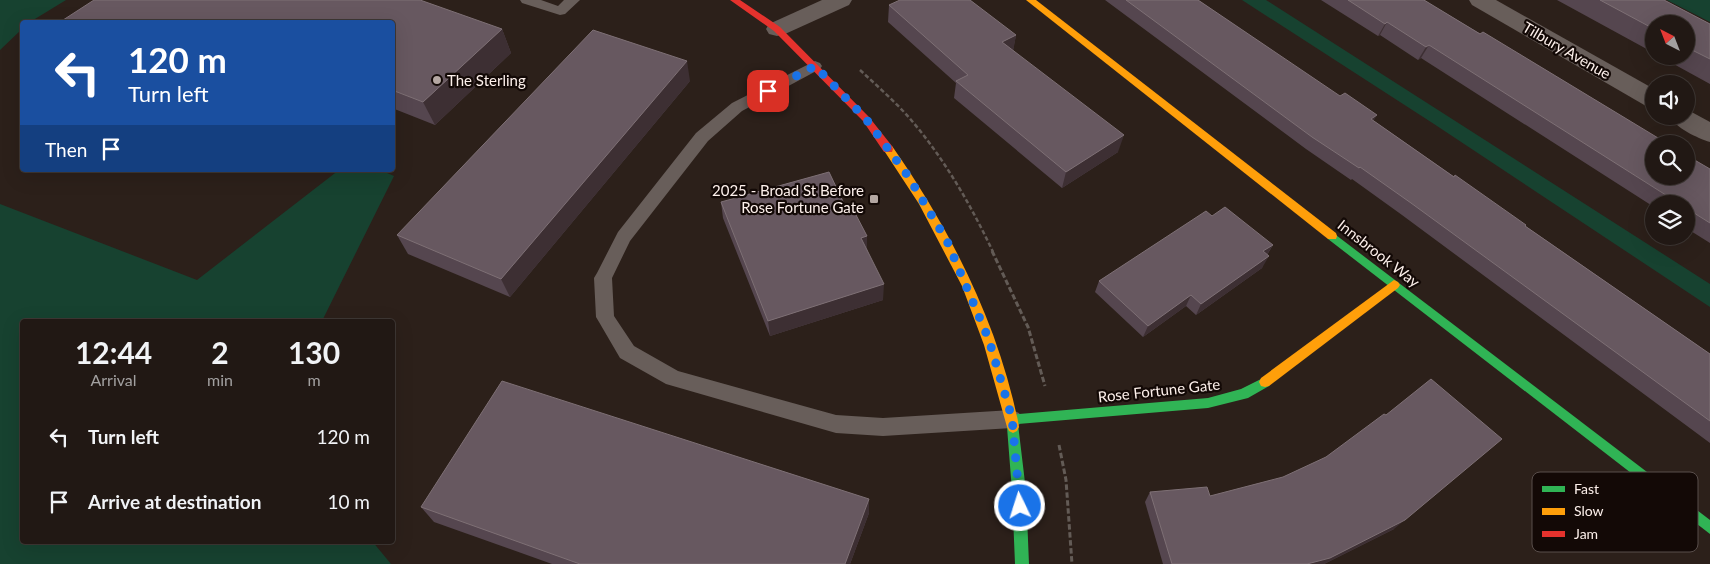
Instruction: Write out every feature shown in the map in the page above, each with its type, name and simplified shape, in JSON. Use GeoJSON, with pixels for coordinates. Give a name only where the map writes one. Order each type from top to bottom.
{"type":"FeatureCollection","features":[{"type":"Feature","properties":{"kind":"street"},"geometry":{"type":"LineString","coordinates":[[734,0],[777,29],[866,119],[908,176],[947,241],[989,340],[1012,418],[1019,491],[1022,564]]}},
{"type":"Feature","properties":{"kind":"street"},"geometry":{"type":"LineString","coordinates":[[777,29],[841,0]]}},
{"type":"Feature","properties":{"kind":"street","name":"Innsbrook Way"},"geometry":{"type":"LineString","coordinates":[[1030,0],[1394,285],[1637,472]]}},
{"type":"Feature","properties":{"kind":"street","name":"Tilbury Avenue"},"geometry":{"type":"LineString","coordinates":[[1480,0],[1645,95]]}},
{"type":"Feature","properties":{"kind":"street"},"geometry":{"type":"LineString","coordinates":[[1695,124],[1710,133]]}},
{"type":"Feature","properties":{"kind":"street","name":"Rose Fortune Gate"},"geometry":{"type":"LineString","coordinates":[[1012,418],[1208,403],[1244,394],[1274,377],[1394,285]]}},
{"type":"Feature","properties":{"kind":"street","name":"Innsbrook Way"},"geometry":{"type":"LineString","coordinates":[[1698,519],[1710,528]]}},
{"type":"Feature","properties":{"kind":"lane"},"geometry":{"type":"LineString","coordinates":[[527,0],[560,11],[573,0]]}},
{"type":"Feature","properties":{"kind":"lane"},"geometry":{"type":"LineString","coordinates":[[815,66],[736,107],[702,137],[624,236],[603,278],[605,317],[627,352],[673,378],[836,424],[883,427],[1012,418]]}},
{"type":"Feature","properties":{"kind":"green space"},"geometry":{"type":"Polygon","coordinates":[[[0,0],[66,0],[33,20],[20,20],[20,31],[0,50],[0,0]]]}},
{"type":"Feature","properties":{"kind":"green space"},"geometry":{"type":"Polygon","coordinates":[[[1242,0],[1266,0],[1645,242],[1645,245],[1649,245],[1710,284],[1710,307],[1434,124],[1242,0]]]}},
{"type":"Feature","properties":{"kind":"green space"},"geometry":{"type":"Polygon","coordinates":[[[1667,0],[1710,0],[1710,22],[1667,0]]]}},
{"type":"Feature","properties":{"kind":"green space"},"geometry":{"type":"Polygon","coordinates":[[[336,172],[385,172],[394,176],[323,319],[20,319],[20,544],[374,544],[391,564],[0,564],[0,204],[197,280],[336,172]]]}},
{"type":"Feature","properties":{"kind":"building","name":"The Sterling"},"geometry":{"type":"Polygon","coordinates":[[[94,0],[420,0],[502,29],[423,102],[395,91],[395,20],[63,20],[94,0]]]}},
{"type":"Feature","properties":{"kind":"building"},"geometry":{"type":"Polygon","coordinates":[[[900,0],[970,0],[1016,35],[1002,42],[1124,135],[1066,172],[956,81],[968,75],[889,5],[900,0]]]}},
{"type":"Feature","properties":{"kind":"building"},"geometry":{"type":"Polygon","coordinates":[[[1126,0],[1198,0],[1340,96],[1345,93],[1377,115],[1371,119],[1454,177],[1455,175],[1525,226],[1710,354],[1710,421],[1411,203],[1360,167],[1312,137],[1126,0]]]}},
{"type":"Feature","properties":{"kind":"building"},"geometry":{"type":"Polygon","coordinates":[[[1348,0],[1424,0],[1480,34],[1483,32],[1653,135],[1645,135],[1645,182],[1429,45],[1426,47],[1387,22],[1385,24],[1348,0]]]}},
{"type":"Feature","properties":{"kind":"building"},"geometry":{"type":"Polygon","coordinates":[[[1600,0],[1664,0],[1693,15],[1645,15],[1645,24],[1600,0]]]}},
{"type":"Feature","properties":{"kind":"building"},"geometry":{"type":"Polygon","coordinates":[[[1695,16],[1710,24],[1710,59],[1695,52],[1695,16]]]}},
{"type":"Feature","properties":{"kind":"building"},"geometry":{"type":"Polygon","coordinates":[[[593,30],[687,61],[501,279],[397,235],[593,30]]]}},
{"type":"Feature","properties":{"kind":"building"},"geometry":{"type":"Polygon","coordinates":[[[1695,160],[1710,169],[1710,223],[1695,214],[1695,195],[1666,195],[1650,185],[1695,185],[1695,160]]]}},
{"type":"Feature","properties":{"kind":"building"},"geometry":{"type":"Polygon","coordinates":[[[829,172],[849,214],[855,213],[867,236],[861,238],[884,284],[768,321],[721,202],[829,172]]]}},
{"type":"Feature","properties":{"kind":"building"},"geometry":{"type":"Polygon","coordinates":[[[1225,207],[1273,245],[1263,251],[1269,256],[1201,304],[1191,295],[1148,326],[1099,281],[1206,211],[1212,216],[1225,207]]]}},
{"type":"Feature","properties":{"kind":"building"},"geometry":{"type":"Polygon","coordinates":[[[1431,379],[1502,439],[1405,520],[1330,558],[1307,564],[1172,564],[1150,492],[1207,487],[1210,496],[1283,477],[1326,457],[1384,414],[1386,415],[1431,379]]]}},
{"type":"Feature","properties":{"kind":"building"},"geometry":{"type":"Polygon","coordinates":[[[502,381],[869,499],[845,564],[580,564],[421,507],[502,381]]]}},
{"type":"Feature","properties":{"kind":"traffic: fast"},"geometry":{"type":"LineString","coordinates":[[1332,236],[1638,472]]}},
{"type":"Feature","properties":{"kind":"traffic: fast"},"geometry":{"type":"LineString","coordinates":[[1012,419],[1208,403],[1244,394],[1265,382]]}},
{"type":"Feature","properties":{"kind":"traffic: fast"},"geometry":{"type":"LineString","coordinates":[[1013,427],[1019,491],[1022,564]]}},
{"type":"Feature","properties":{"kind":"traffic: fast"},"geometry":{"type":"LineString","coordinates":[[1698,519],[1710,528]]}},
{"type":"Feature","properties":{"kind":"traffic: slow"},"geometry":{"type":"LineString","coordinates":[[1030,0],[1332,236]]}},
{"type":"Feature","properties":{"kind":"traffic: slow"},"geometry":{"type":"LineString","coordinates":[[888,149],[923,202],[954,257],[990,345],[1013,427]]}},
{"type":"Feature","properties":{"kind":"traffic: slow"},"geometry":{"type":"LineString","coordinates":[[1265,382],[1394,285]]}},
{"type":"Feature","properties":{"kind":"traffic: jam"},"geometry":{"type":"LineString","coordinates":[[734,0],[777,29],[866,119],[888,149]]}},
{"type":"Feature","properties":{"kind":"place","name":"The Sterling"},"geometry":{"type":"Point","coordinates":[437,80]}},
{"type":"Feature","properties":{"kind":"place","name":"2025 - Broad St Before Rose Fortune Gate"},"geometry":{"type":"Point","coordinates":[874,199]}},
{"type":"Feature","properties":{"kind":"route"},"geometry":{"type":"LineString","coordinates":[[768,91],[815,66],[866,119],[908,176],[947,241],[989,340],[1012,418],[1020,506]]}}]}
